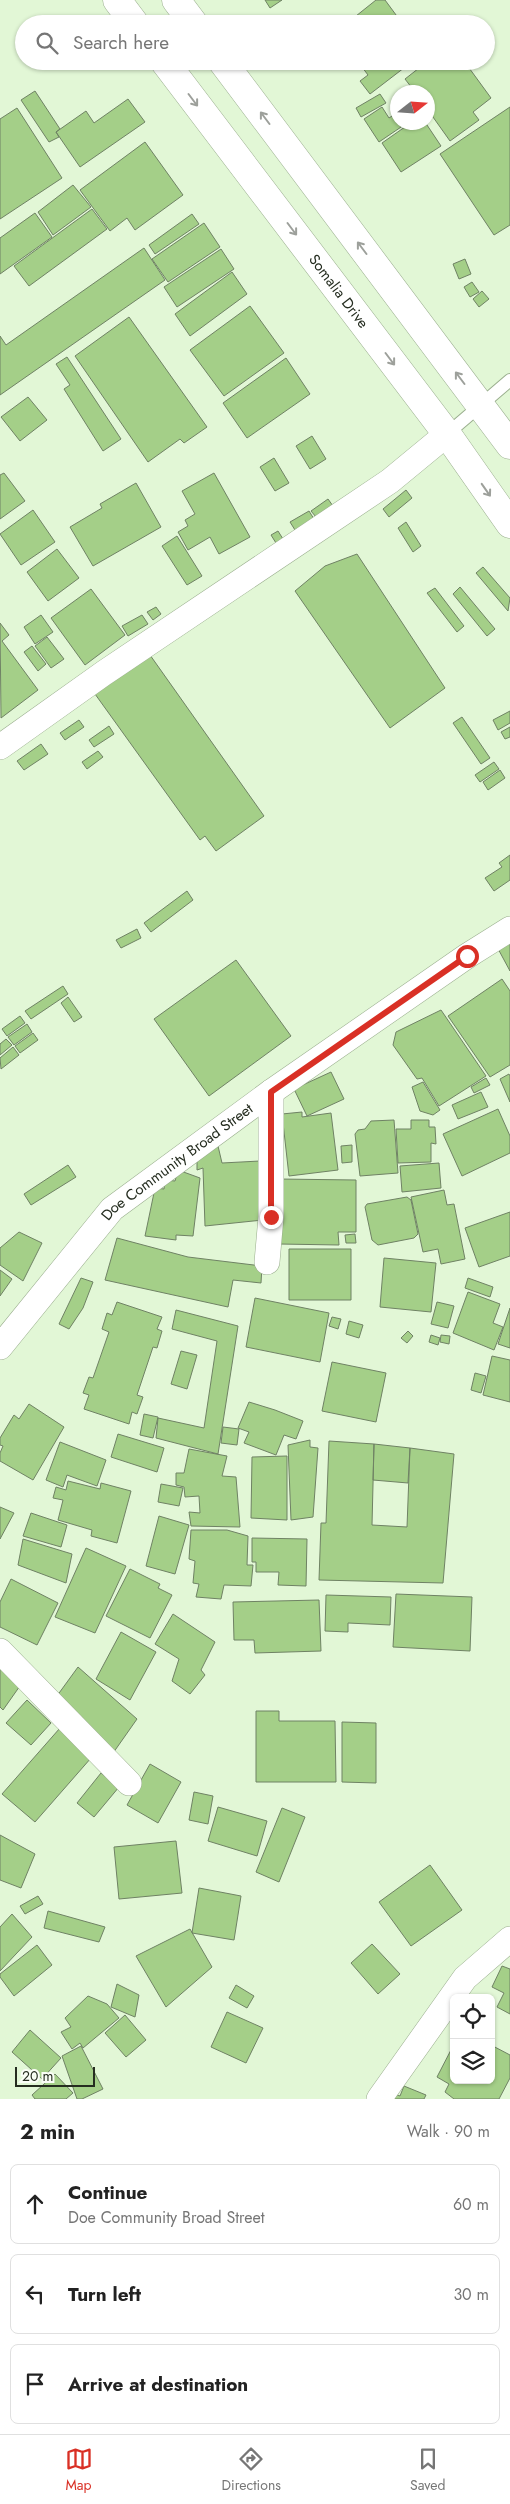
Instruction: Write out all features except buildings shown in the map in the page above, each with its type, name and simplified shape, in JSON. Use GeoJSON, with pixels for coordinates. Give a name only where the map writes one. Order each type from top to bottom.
{"type":"FeatureCollection","features":[{"type":"Feature","properties":{"kind":"main road"},"geometry":{"type":"LineString","coordinates":[[117,0],[128,15]]}},
{"type":"Feature","properties":{"kind":"main road"},"geometry":{"type":"LineString","coordinates":[[176,0],[187,15]]}},
{"type":"Feature","properties":{"kind":"main road","name":"Somalia Drive"},"geometry":{"type":"LineString","coordinates":[[171,70],[447,434],[510,524]]}},
{"type":"Feature","properties":{"kind":"main road"},"geometry":{"type":"LineString","coordinates":[[229,70],[510,445]]}},
{"type":"Feature","properties":{"kind":"street"},"geometry":{"type":"LineString","coordinates":[[0,747],[104,673],[390,481],[447,434]]}},
{"type":"Feature","properties":{"kind":"street","name":"Doe Community Broad Street"},"geometry":{"type":"LineString","coordinates":[[0,1347],[112,1209],[271,1092],[467,956],[510,929]]}},
{"type":"Feature","properties":{"kind":"street"},"geometry":{"type":"LineString","coordinates":[[267,1262],[271,1217],[271,1092]]}},
{"type":"Feature","properties":{"kind":"street"},"geometry":{"type":"LineString","coordinates":[[0,1651],[129,1783]]}},
{"type":"Feature","properties":{"kind":"street"},"geometry":{"type":"LineString","coordinates":[[379,2099],[465,1978],[510,1939]]}},
{"type":"Feature","properties":{"kind":"lane"},"geometry":{"type":"LineString","coordinates":[[447,434],[510,380]]}},
{"type":"Feature","properties":{"kind":"route"},"geometry":{"type":"LineString","coordinates":[[271,1217],[271,1092],[467,956]]}}]}
